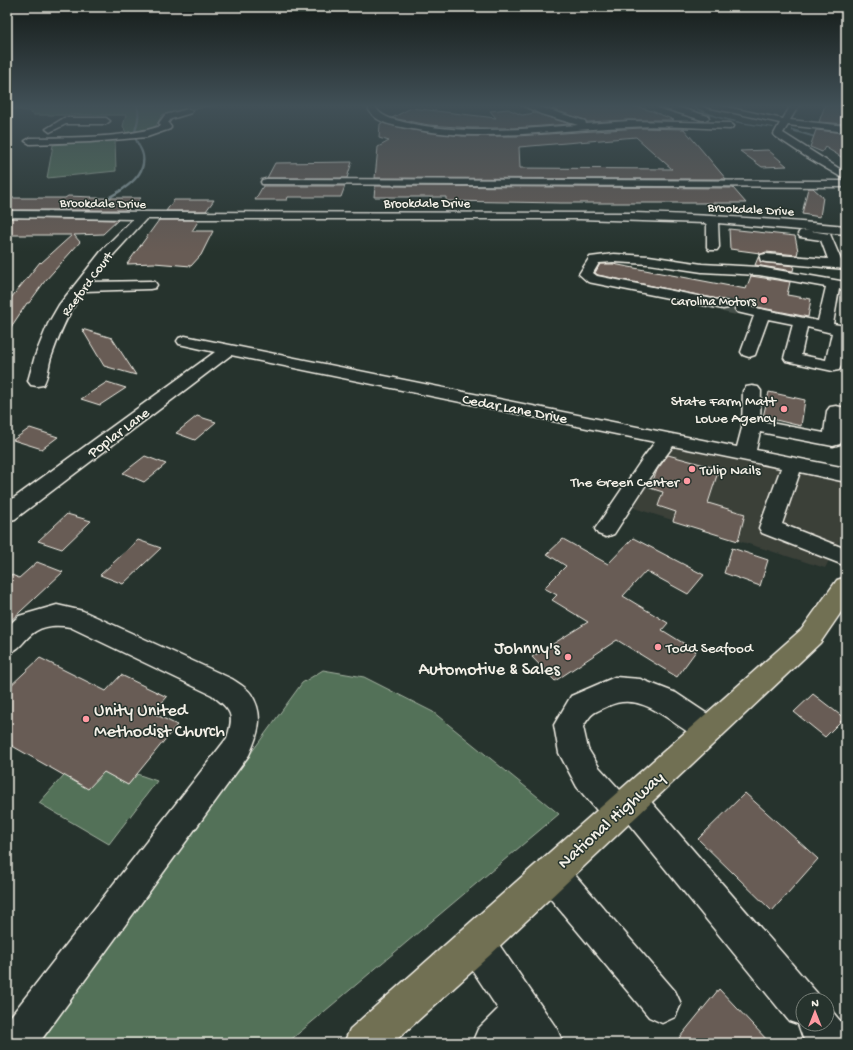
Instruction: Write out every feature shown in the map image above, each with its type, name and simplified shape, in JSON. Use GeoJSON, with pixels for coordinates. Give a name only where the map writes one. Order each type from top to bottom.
{"type":"FeatureCollection","features":[{"type":"Feature","properties":{"kind":"main road","name":"National Highway"},"geometry":{"type":"LineString","coordinates":[[364,1043],[476,943],[811,636],[846,586]]}},
{"type":"Feature","properties":{"kind":"street"},"geometry":{"type":"LineString","coordinates":[[808,154],[846,177]]}},
{"type":"Feature","properties":{"kind":"street"},"geometry":{"type":"LineString","coordinates":[[266,182],[846,184]]}},
{"type":"Feature","properties":{"kind":"street"},"geometry":{"type":"LineString","coordinates":[[349,216],[358,182]]}},
{"type":"Feature","properties":{"kind":"street","name":"Brookdale Drive"},"geometry":{"type":"LineString","coordinates":[[7,214],[143,216],[537,215],[708,219],[846,230]]}},
{"type":"Feature","properties":{"kind":"street","name":"Raeford Court"},"geometry":{"type":"LineString","coordinates":[[37,381],[43,356],[56,324],[66,305],[108,252],[143,216]]}},
{"type":"Feature","properties":{"kind":"street"},"geometry":{"type":"LineString","coordinates":[[708,219],[713,225],[713,247]]}},
{"type":"Feature","properties":{"kind":"street"},"geometry":{"type":"LineString","coordinates":[[754,222],[759,229],[826,237],[836,263],[843,265]]}},
{"type":"Feature","properties":{"kind":"street"},"geometry":{"type":"LineString","coordinates":[[723,305],[593,279],[586,274],[595,260],[614,258],[649,260],[702,268],[759,271],[840,285],[833,366],[792,358],[802,322]]}},
{"type":"Feature","properties":{"kind":"street"},"geometry":{"type":"LineString","coordinates":[[766,258],[843,265]]}},
{"type":"Feature","properties":{"kind":"street"},"geometry":{"type":"LineString","coordinates":[[80,286],[150,285]]}},
{"type":"Feature","properties":{"kind":"street"},"geometry":{"type":"LineString","coordinates":[[742,309],[837,329]]}},
{"type":"Feature","properties":{"kind":"street"},"geometry":{"type":"LineString","coordinates":[[749,352],[763,313]]}},
{"type":"Feature","properties":{"kind":"street","name":"Cedar Lane Drive"},"geometry":{"type":"LineString","coordinates":[[185,341],[846,475]]}},
{"type":"Feature","properties":{"kind":"street","name":"Poplar Lane"},"geometry":{"type":"LineString","coordinates":[[7,514],[228,350]]}},
{"type":"Feature","properties":{"kind":"street"},"geometry":{"type":"LineString","coordinates":[[745,454],[751,428],[752,391]]}},
{"type":"Feature","properties":{"kind":"street"},"geometry":{"type":"LineString","coordinates":[[751,428],[759,426],[833,440],[836,411],[846,413]]}},
{"type":"Feature","properties":{"kind":"street"},"geometry":{"type":"LineString","coordinates":[[606,529],[650,462],[668,439]]}},
{"type":"Feature","properties":{"kind":"street"},"geometry":{"type":"LineString","coordinates":[[793,464],[770,528],[846,558]]}},
{"type":"Feature","properties":{"kind":"street"},"geometry":{"type":"LineString","coordinates":[[7,643],[28,623],[56,615],[74,618],[222,687],[241,702],[246,723],[239,745],[15,1043]]}},
{"type":"Feature","properties":{"kind":"street"},"geometry":{"type":"LineString","coordinates":[[708,730],[666,702],[640,691],[615,689],[582,705],[568,725],[574,753],[588,778],[624,806],[795,998]]}},
{"type":"Feature","properties":{"kind":"street"},"geometry":{"type":"LineString","coordinates":[[551,873],[662,1004]]}},
{"type":"Feature","properties":{"kind":"street"},"geometry":{"type":"LineString","coordinates":[[476,943],[543,1043]]}},
{"type":"Feature","properties":{"kind":"street"},"geometry":{"type":"LineString","coordinates":[[492,1043],[522,1012]]}},
{"type":"Feature","properties":{"kind":"street"},"geometry":{"type":"LineString","coordinates":[[824,1032],[833,1043]]}},
{"type":"Feature","properties":{"kind":"shaded area"},"geometry":{"type":"Polygon","coordinates":[[[683,446],[846,480],[846,519],[839,542],[825,568],[634,508],[662,452],[683,446]]]}},
{"type":"Feature","properties":{"kind":"green space"},"geometry":{"type":"Polygon","coordinates":[[[51,154],[115,154],[116,171],[47,178],[51,154]]]}},
{"type":"Feature","properties":{"kind":"green space"},"geometry":{"type":"Polygon","coordinates":[[[323,670],[364,677],[433,712],[559,814],[287,1043],[40,1043],[302,683],[323,670]]]}},
{"type":"Feature","properties":{"kind":"green space"},"geometry":{"type":"Polygon","coordinates":[[[104,772],[128,785],[137,774],[157,781],[109,844],[39,803],[64,775],[104,772]]]}},
{"type":"Feature","properties":{"kind":"building"},"geometry":{"type":"Polygon","coordinates":[[[377,154],[519,154],[520,168],[672,169],[655,154],[705,154],[726,179],[375,178],[377,154]]]}},
{"type":"Feature","properties":{"kind":"building"},"geometry":{"type":"Polygon","coordinates":[[[744,154],[773,154],[787,166],[762,167],[744,154]]]}},
{"type":"Feature","properties":{"kind":"building"},"geometry":{"type":"Polygon","coordinates":[[[836,154],[846,154],[846,160],[836,154]]]}},
{"type":"Feature","properties":{"kind":"building"},"geometry":{"type":"Polygon","coordinates":[[[352,162],[347,178],[267,178],[275,163],[352,162]]]}},
{"type":"Feature","properties":{"kind":"building"},"geometry":{"type":"Polygon","coordinates":[[[263,186],[345,186],[341,197],[288,197],[287,200],[255,200],[263,186]]]}},
{"type":"Feature","properties":{"kind":"building"},"geometry":{"type":"Polygon","coordinates":[[[375,186],[733,188],[746,203],[561,203],[446,201],[446,197],[374,197],[375,186]]]}},
{"type":"Feature","properties":{"kind":"building"},"geometry":{"type":"Polygon","coordinates":[[[808,188],[813,188],[823,197],[820,217],[802,214],[808,188]]]}},
{"type":"Feature","properties":{"kind":"building"},"geometry":{"type":"Polygon","coordinates":[[[68,196],[92,197],[90,198],[141,198],[128,210],[7,210],[7,198],[65,198],[68,196]]]}},
{"type":"Feature","properties":{"kind":"building"},"geometry":{"type":"Polygon","coordinates":[[[174,200],[214,200],[206,211],[166,211],[174,200]]]}},
{"type":"Feature","properties":{"kind":"building"},"geometry":{"type":"Polygon","coordinates":[[[7,218],[118,220],[103,234],[74,235],[80,242],[45,281],[29,303],[27,303],[7,333],[7,303],[40,262],[41,263],[72,235],[7,235],[7,218]]]}},
{"type":"Feature","properties":{"kind":"building"},"geometry":{"type":"Polygon","coordinates":[[[159,220],[199,220],[192,231],[213,231],[201,255],[191,266],[154,263],[127,264],[159,220]]]}},
{"type":"Feature","properties":{"kind":"building"},"geometry":{"type":"Polygon","coordinates":[[[729,229],[795,236],[798,251],[797,255],[766,252],[761,254],[759,258],[761,262],[794,266],[793,271],[755,265],[760,253],[730,249],[729,229]]]}},
{"type":"Feature","properties":{"kind":"building"},"geometry":{"type":"Polygon","coordinates":[[[600,264],[613,264],[746,289],[751,276],[790,282],[787,295],[811,299],[808,317],[742,304],[736,305],[734,308],[735,311],[727,310],[731,306],[728,301],[598,275],[595,273],[600,264]]]}},
{"type":"Feature","properties":{"kind":"building"},"geometry":{"type":"Polygon","coordinates":[[[82,329],[112,338],[136,375],[104,366],[82,329]]]}},
{"type":"Feature","properties":{"kind":"building"},"geometry":{"type":"Polygon","coordinates":[[[107,382],[126,388],[100,405],[81,399],[107,382]]]}},
{"type":"Feature","properties":{"kind":"building","name":"State Farm Matt Lowe Agency"},"geometry":{"type":"Polygon","coordinates":[[[769,392],[805,400],[801,426],[763,417],[769,392]]]}},
{"type":"Feature","properties":{"kind":"building"},"geometry":{"type":"Polygon","coordinates":[[[197,416],[216,422],[195,440],[176,433],[197,416]]]}},
{"type":"Feature","properties":{"kind":"building"},"geometry":{"type":"Polygon","coordinates":[[[30,428],[58,437],[42,449],[13,440],[30,428]]]}},
{"type":"Feature","properties":{"kind":"building"},"geometry":{"type":"Polygon","coordinates":[[[668,455],[719,469],[708,503],[745,514],[738,541],[673,521],[676,512],[658,506],[663,492],[650,488],[657,470],[668,455]]]}},
{"type":"Feature","properties":{"kind":"building"},"geometry":{"type":"Polygon","coordinates":[[[145,456],[166,464],[144,482],[123,473],[145,456]]]}},
{"type":"Feature","properties":{"kind":"building"},"geometry":{"type":"Polygon","coordinates":[[[67,514],[91,521],[62,549],[38,541],[67,514]]]}},
{"type":"Feature","properties":{"kind":"building"},"geometry":{"type":"Polygon","coordinates":[[[633,538],[704,575],[688,594],[646,571],[623,596],[668,623],[662,630],[696,651],[677,677],[617,640],[555,681],[532,657],[588,622],[552,600],[557,595],[544,588],[566,566],[547,554],[563,539],[608,564],[633,538]]]}},
{"type":"Feature","properties":{"kind":"building"},"geometry":{"type":"Polygon","coordinates":[[[138,540],[161,548],[123,584],[100,575],[138,540]]]}},
{"type":"Feature","properties":{"kind":"building"},"geometry":{"type":"Polygon","coordinates":[[[732,548],[768,560],[760,586],[724,573],[732,548]]]}},
{"type":"Feature","properties":{"kind":"building"},"geometry":{"type":"Polygon","coordinates":[[[37,562],[63,572],[7,624],[7,573],[19,578],[37,562]]]}},
{"type":"Feature","properties":{"kind":"building","name":"Unity United Methodist Church"},"geometry":{"type":"Polygon","coordinates":[[[40,658],[106,691],[121,675],[167,697],[153,713],[177,725],[128,785],[104,772],[88,789],[7,743],[7,689],[40,658]]]}},
{"type":"Feature","properties":{"kind":"building"},"geometry":{"type":"Polygon","coordinates":[[[813,694],[844,718],[825,737],[794,712],[813,694]]]}},
{"type":"Feature","properties":{"kind":"building"},"geometry":{"type":"Polygon","coordinates":[[[745,793],[818,859],[772,911],[698,839],[745,793]]]}},
{"type":"Feature","properties":{"kind":"building"},"geometry":{"type":"Polygon","coordinates":[[[719,989],[770,1043],[675,1043],[719,989]]]}},
{"type":"Feature","properties":{"kind":"waterway"},"geometry":{"type":"LineString","coordinates":[[101,202],[123,189],[137,177],[144,163],[143,154]]}},
{"type":"Feature","properties":{"kind":"tunnel"},"geometry":{"type":"LineString","coordinates":[[723,305],[742,309]]}},
{"type":"Feature","properties":{"kind":"place","name":"Carolina Motors"},"geometry":{"type":"Point","coordinates":[764,300]}},
{"type":"Feature","properties":{"kind":"place","name":"State Farm Matt Lowe Agency"},"geometry":{"type":"Point","coordinates":[784,409]}},
{"type":"Feature","properties":{"kind":"place","name":"Tulip Nails"},"geometry":{"type":"Point","coordinates":[692,469]}},
{"type":"Feature","properties":{"kind":"place","name":"The Green Center"},"geometry":{"type":"Point","coordinates":[687,481]}},
{"type":"Feature","properties":{"kind":"place","name":"Todd Seafood"},"geometry":{"type":"Point","coordinates":[658,647]}},
{"type":"Feature","properties":{"kind":"place","name":"Johnny's Automotive & Sales"},"geometry":{"type":"Point","coordinates":[568,657]}},
{"type":"Feature","properties":{"kind":"place","name":"Unity United Methodist Church"},"geometry":{"type":"Point","coordinates":[86,719]}}]}
